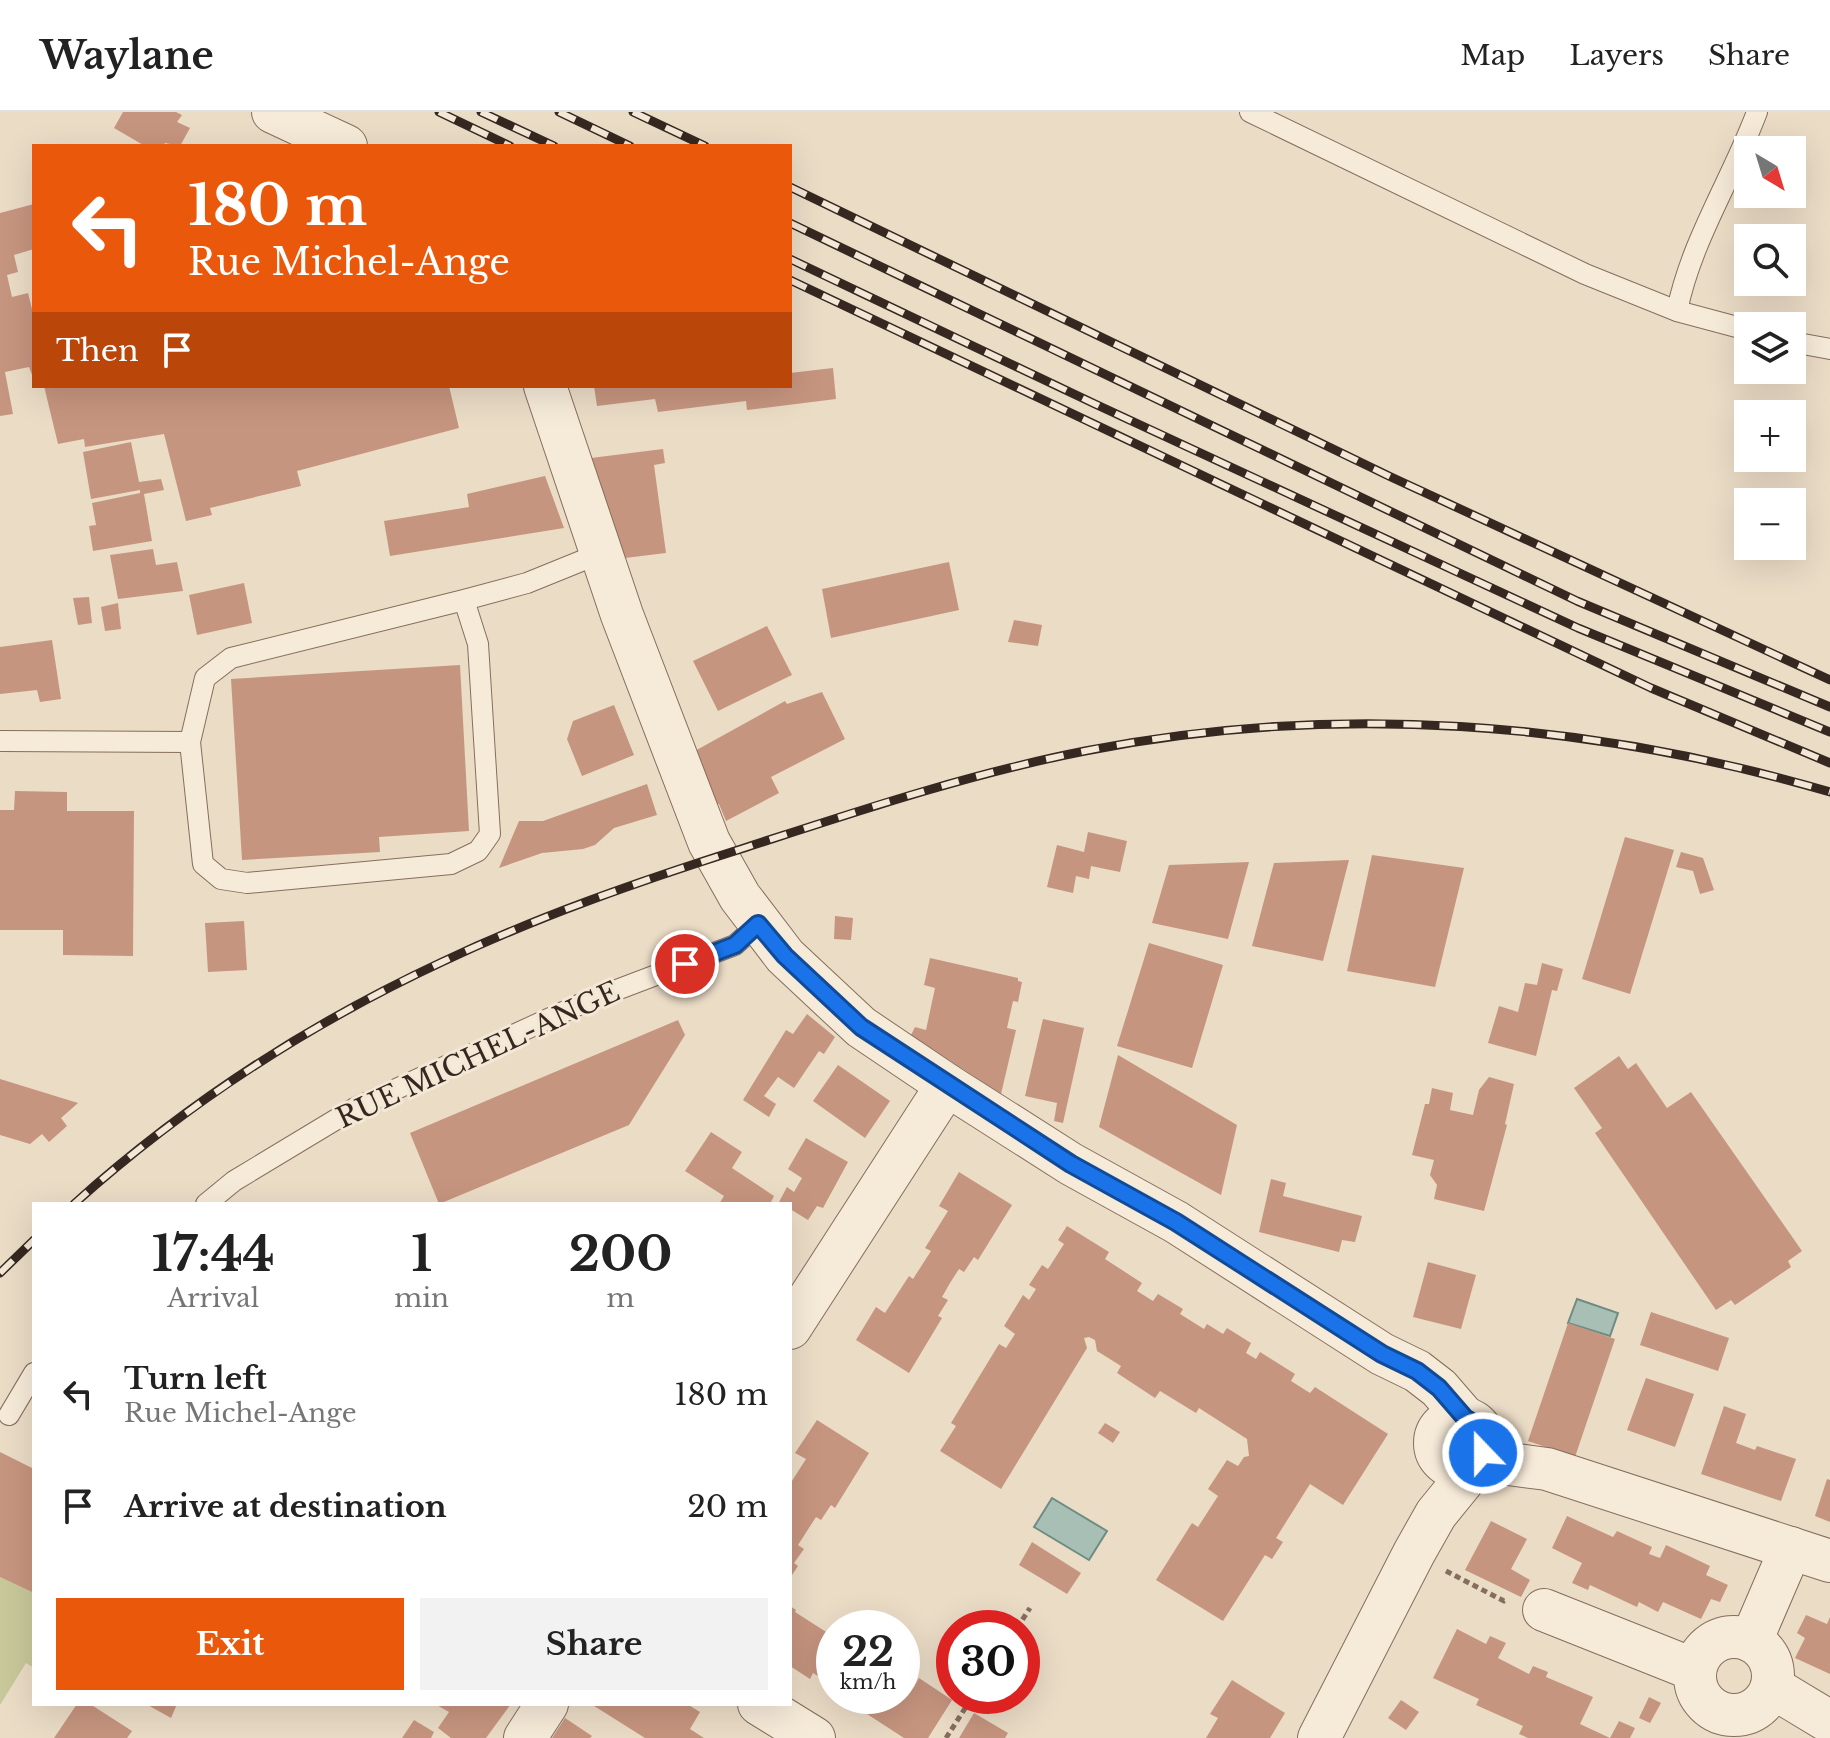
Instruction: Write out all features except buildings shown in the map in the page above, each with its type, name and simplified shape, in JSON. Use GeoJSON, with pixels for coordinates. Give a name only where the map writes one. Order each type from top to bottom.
{"type":"FeatureCollection","features":[{"type":"Feature","properties":{"kind":"street"},"geometry":{"type":"LineString","coordinates":[[273,112],[342,144]]}},
{"type":"Feature","properties":{"kind":"street"},"geometry":{"type":"LineString","coordinates":[[546,388],[627,629],[709,842],[758,924],[785,956],[861,1027],[947,1085],[1071,1164],[1176,1222],[1382,1354],[1417,1371],[1439,1388],[1462,1443],[1436,1514],[1319,1738]]}},
{"type":"Feature","properties":{"kind":"street"},"geometry":{"type":"LineString","coordinates":[[792,1325],[947,1085]]}},
{"type":"Feature","properties":{"kind":"street"},"geometry":{"type":"LineString","coordinates":[[1462,1443],[1830,1561]]}},
{"type":"Feature","properties":{"kind":"street"},"geometry":{"type":"LineString","coordinates":[[1751,1641],[1791,1548]]}},
{"type":"Feature","properties":{"kind":"street"},"geometry":{"type":"LineString","coordinates":[[1544,1610],[1695,1670]]}},
{"type":"Feature","properties":{"kind":"street"},"geometry":{"type":"LineString","coordinates":[[1737,1637],[1751,1641],[1767,1655],[1772,1665],[1772,1687],[1745,1726],[1706,1704],[1694,1682],[1699,1656],[1709,1645],[1723,1638],[1737,1637]]}},
{"type":"Feature","properties":{"kind":"street"},"geometry":{"type":"LineString","coordinates":[[1772,1687],[1830,1722]]}},
{"type":"Feature","properties":{"kind":"street"},"geometry":{"type":"LineString","coordinates":[[525,1738],[546,1706]]}},
{"type":"Feature","properties":{"kind":"street"},"geometry":{"type":"LineString","coordinates":[[762,1706],[814,1738]]}},
{"type":"Feature","properties":{"kind":"lane"},"geometry":{"type":"LineString","coordinates":[[1250,112],[1585,274],[1677,311],[1734,326]]}},
{"type":"Feature","properties":{"kind":"lane"},"geometry":{"type":"LineString","coordinates":[[1677,311],[1691,258],[1738,161],[1757,112]]}},
{"type":"Feature","properties":{"kind":"lane"},"geometry":{"type":"LineString","coordinates":[[1806,345],[1830,349]]}},
{"type":"Feature","properties":{"kind":"lane"},"geometry":{"type":"LineString","coordinates":[[464,600],[478,644],[490,834],[478,851],[451,864],[247,883],[221,879],[203,864],[190,742],[205,678],[231,658],[527,583],[601,553]]}},
{"type":"Feature","properties":{"kind":"lane"},"geometry":{"type":"LineString","coordinates":[[0,741],[190,742]]}},
{"type":"Feature","properties":{"kind":"lane","name":"RUE MICHEL-ANGE"},"geometry":{"type":"LineString","coordinates":[[208,1202],[234,1181],[355,1108],[585,1002],[735,945],[758,924]]}},
{"type":"Feature","properties":{"kind":"lane"},"geometry":{"type":"LineString","coordinates":[[9,1415],[32,1376]]}},
{"type":"Feature","properties":{"kind":"path"},"geometry":{"type":"LineString","coordinates":[[1414,1553],[1504,1601],[1512,1596],[1544,1610]]}},
{"type":"Feature","properties":{"kind":"path"},"geometry":{"type":"LineString","coordinates":[[946,1738],[961,1714]]}},
{"type":"Feature","properties":{"kind":"green space"},"geometry":{"type":"Polygon","coordinates":[[[0,1577],[32,1592],[32,1667],[26,1663],[0,1705],[0,1577]]]}},
{"type":"Feature","properties":{"kind":"shaded area"},"geometry":{"type":"Polygon","coordinates":[[[1577,1299],[1618,1313],[1610,1336],[1568,1323],[1577,1299]]]}},
{"type":"Feature","properties":{"kind":"shaded area"},"geometry":{"type":"Polygon","coordinates":[[[1052,1498],[1107,1531],[1089,1560],[1034,1527],[1052,1498]]]}},
{"type":"Feature","properties":{"kind":"railway"},"geometry":{"type":"LineString","coordinates":[[439,112],[506,144]]}},
{"type":"Feature","properties":{"kind":"railway"},"geometry":{"type":"LineString","coordinates":[[481,112],[550,144]]}},
{"type":"Feature","properties":{"kind":"railway"},"geometry":{"type":"LineString","coordinates":[[559,112],[626,144]]}},
{"type":"Feature","properties":{"kind":"railway"},"geometry":{"type":"LineString","coordinates":[[633,112],[701,144]]}},
{"type":"Feature","properties":{"kind":"railway"},"geometry":{"type":"LineString","coordinates":[[792,188],[1391,477],[1830,680]]}},
{"type":"Feature","properties":{"kind":"railway"},"geometry":{"type":"LineString","coordinates":[[792,224],[1577,601],[1830,707]]}},
{"type":"Feature","properties":{"kind":"railway"},"geometry":{"type":"LineString","coordinates":[[792,260],[1578,628],[1830,732]]}},
{"type":"Feature","properties":{"kind":"railway"},"geometry":{"type":"LineString","coordinates":[[792,281],[1651,688],[1830,763]]}},
{"type":"Feature","properties":{"kind":"railway"},"geometry":{"type":"LineString","coordinates":[[76,1202],[203,1101],[296,1040],[392,986],[479,945],[590,900],[826,821],[1041,760],[1178,736],[1272,727],[1366,724],[1460,726],[1554,735],[1647,749],[1739,768],[1830,792]]}},
{"type":"Feature","properties":{"kind":"railway"},"geometry":{"type":"LineString","coordinates":[[0,1273],[32,1242]]}},
{"type":"Feature","properties":{"kind":"route"},"geometry":{"type":"LineString","coordinates":[[685,964],[735,945],[758,924],[785,956],[861,1027],[1071,1164],[1176,1222],[1382,1354],[1417,1371],[1439,1388],[1465,1418],[1480,1427],[1484,1435],[1483,1453]]}}]}
